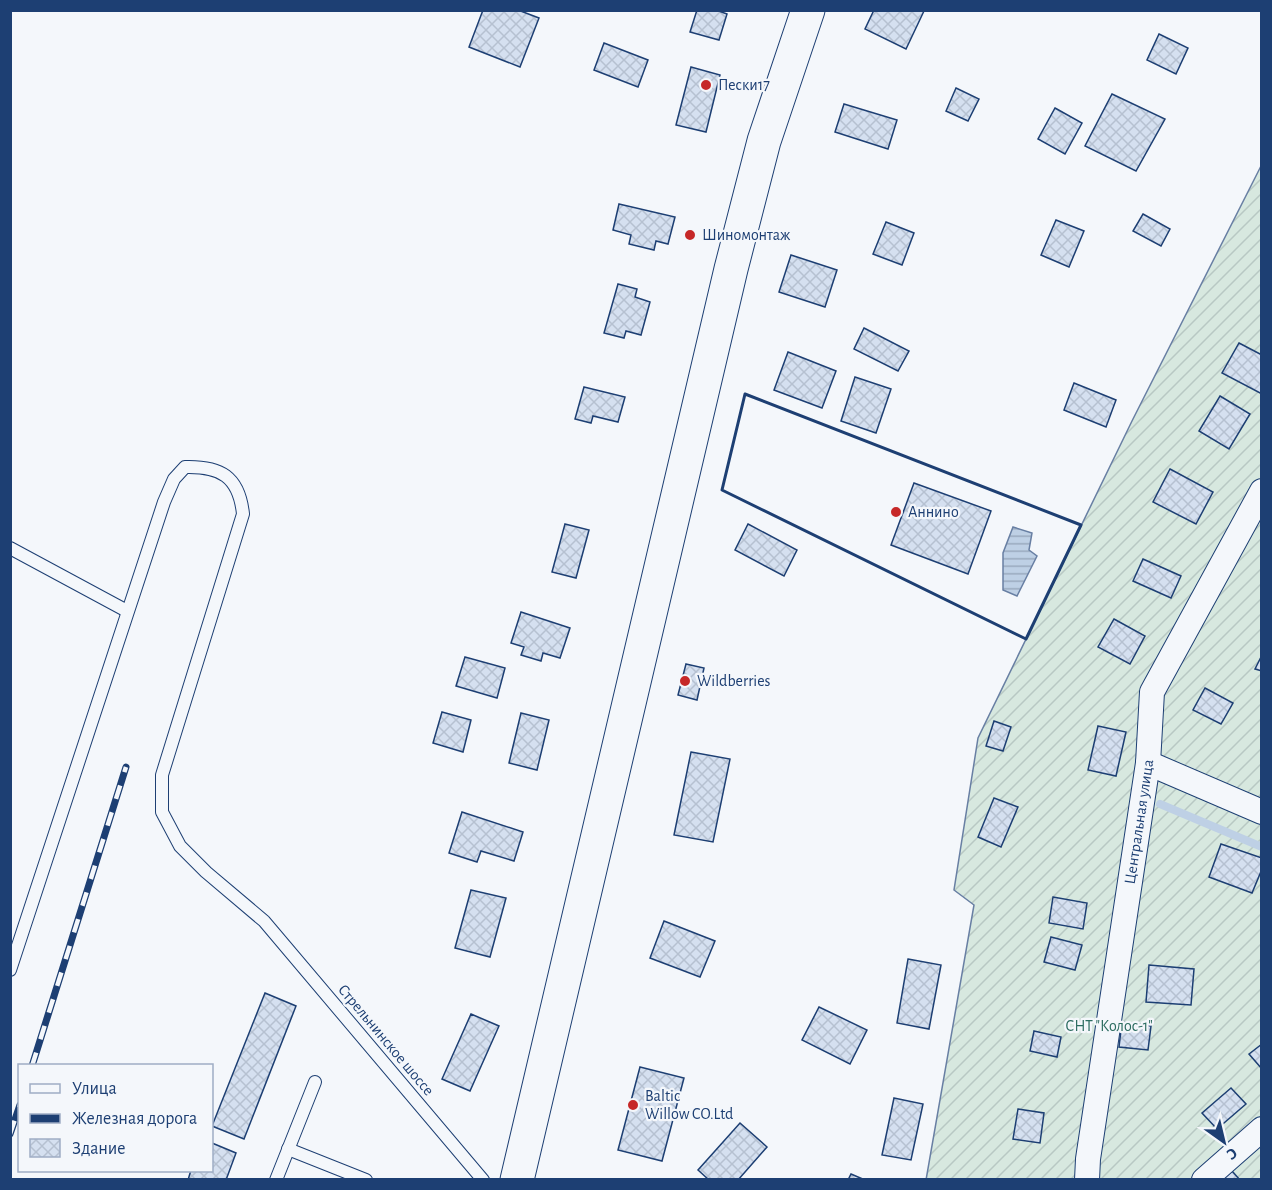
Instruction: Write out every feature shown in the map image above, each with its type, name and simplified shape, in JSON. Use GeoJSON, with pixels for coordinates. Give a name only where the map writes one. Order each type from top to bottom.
{"type":"FeatureCollection","features":[{"type":"Feature","properties":{"kind":"main road"},"geometry":{"type":"LineString","coordinates":[[517,1179],[731,269],[764,141],[808,10]]}},
{"type":"Feature","properties":{"kind":"street","name":"Центральная улица"},"geometry":{"type":"LineString","coordinates":[[1087,1179],[1088,1159],[1148,763],[1152,692],[1262,491]]}},
{"type":"Feature","properties":{"kind":"street"},"geometry":{"type":"LineString","coordinates":[[1148,763],[1262,812]]}},
{"type":"Feature","properties":{"kind":"street"},"geometry":{"type":"LineString","coordinates":[[1204,1179],[1262,1129]]}},
{"type":"Feature","properties":{"kind":"lane","name":"Стрельнинское шоссе"},"geometry":{"type":"LineString","coordinates":[[10,970],[127,611],[174,479],[185,468],[214,469],[230,479],[241,497],[243,514],[162,776],[162,812],[180,846],[206,872],[264,921],[483,1179]]}},
{"type":"Feature","properties":{"kind":"lane"},"geometry":{"type":"LineString","coordinates":[[10,548],[127,611]]}},
{"type":"Feature","properties":{"kind":"lane"},"geometry":{"type":"LineString","coordinates":[[276,1179],[315,1082]]}},
{"type":"Feature","properties":{"kind":"lane"},"geometry":{"type":"LineString","coordinates":[[288,1149],[366,1179]]}},
{"type":"Feature","properties":{"kind":"green space","name":"СНТ \"Колос-1\""},"geometry":{"type":"Polygon","coordinates":[[[1261,166],[1261,1179],[926,1180],[974,905],[954,890],[978,738],[1132,421],[1261,166]]]}},
{"type":"Feature","properties":{"kind":"water"},"geometry":{"type":"Polygon","coordinates":[[[1013,527],[1032,533],[1029,550],[1037,556],[1017,596],[1003,590],[1003,553],[1013,527]]]}},
{"type":"Feature","properties":{"kind":"building"},"geometry":{"type":"Polygon","coordinates":[[[483,10],[518,10],[539,18],[520,67],[469,47],[483,10]]]}},
{"type":"Feature","properties":{"kind":"building"},"geometry":{"type":"Polygon","coordinates":[[[697,10],[716,10],[727,14],[719,40],[690,32],[697,10]]]}},
{"type":"Feature","properties":{"kind":"building"},"geometry":{"type":"Polygon","coordinates":[[[874,10],[924,11],[906,49],[865,29],[874,10]]]}},
{"type":"Feature","properties":{"kind":"building"},"geometry":{"type":"Polygon","coordinates":[[[1159,34],[1188,48],[1176,74],[1147,60],[1159,34]]]}},
{"type":"Feature","properties":{"kind":"building"},"geometry":{"type":"Polygon","coordinates":[[[604,43],[648,60],[638,87],[594,70],[604,43]]]}},
{"type":"Feature","properties":{"kind":"building"},"geometry":{"type":"Polygon","coordinates":[[[691,67],[720,75],[706,132],[676,125],[691,67]]]}},
{"type":"Feature","properties":{"kind":"building"},"geometry":{"type":"Polygon","coordinates":[[[956,88],[979,99],[968,121],[946,111],[956,88]]]}},
{"type":"Feature","properties":{"kind":"building"},"geometry":{"type":"Polygon","coordinates":[[[1112,94],[1165,119],[1136,171],[1085,146],[1112,94]]]}},
{"type":"Feature","properties":{"kind":"building"},"geometry":{"type":"Polygon","coordinates":[[[844,104],[897,120],[888,149],[835,132],[844,104]]]}},
{"type":"Feature","properties":{"kind":"building"},"geometry":{"type":"Polygon","coordinates":[[[1055,108],[1082,123],[1065,154],[1038,139],[1055,108]]]}},
{"type":"Feature","properties":{"kind":"building"},"geometry":{"type":"Polygon","coordinates":[[[619,204],[675,217],[668,244],[656,241],[654,250],[629,244],[631,235],[613,230],[619,204]]]}},
{"type":"Feature","properties":{"kind":"building"},"geometry":{"type":"Polygon","coordinates":[[[1143,214],[1170,229],[1161,246],[1133,231],[1143,214]]]}},
{"type":"Feature","properties":{"kind":"building"},"geometry":{"type":"Polygon","coordinates":[[[1056,220],[1084,231],[1069,267],[1041,255],[1056,220]]]}},
{"type":"Feature","properties":{"kind":"building"},"geometry":{"type":"Polygon","coordinates":[[[886,222],[914,233],[902,265],[873,254],[886,222]]]}},
{"type":"Feature","properties":{"kind":"building"},"geometry":{"type":"Polygon","coordinates":[[[791,255],[837,270],[825,307],[779,292],[791,255]]]}},
{"type":"Feature","properties":{"kind":"building"},"geometry":{"type":"Polygon","coordinates":[[[618,284],[637,289],[635,297],[650,302],[641,335],[626,331],[624,338],[604,333],[618,284]]]}},
{"type":"Feature","properties":{"kind":"building"},"geometry":{"type":"Polygon","coordinates":[[[864,328],[909,351],[898,371],[854,349],[864,328]]]}},
{"type":"Feature","properties":{"kind":"building"},"geometry":{"type":"Polygon","coordinates":[[[1239,343],[1262,355],[1262,394],[1222,373],[1239,343]]]}},
{"type":"Feature","properties":{"kind":"building"},"geometry":{"type":"Polygon","coordinates":[[[788,352],[836,371],[822,408],[774,390],[788,352]]]}},
{"type":"Feature","properties":{"kind":"building"},"geometry":{"type":"Polygon","coordinates":[[[855,377],[891,389],[876,433],[841,421],[855,377]]]}},
{"type":"Feature","properties":{"kind":"building"},"geometry":{"type":"Polygon","coordinates":[[[1074,383],[1116,400],[1106,427],[1064,410],[1074,383]]]}},
{"type":"Feature","properties":{"kind":"building"},"geometry":{"type":"Polygon","coordinates":[[[584,387],[625,397],[618,422],[593,416],[591,423],[575,419],[584,387]]]}},
{"type":"Feature","properties":{"kind":"building"},"geometry":{"type":"Polygon","coordinates":[[[1220,396],[1250,414],[1229,449],[1199,431],[1220,396]]]}},
{"type":"Feature","properties":{"kind":"building"},"geometry":{"type":"Polygon","coordinates":[[[1170,469],[1213,492],[1196,524],[1153,502],[1170,469]]]}},
{"type":"Feature","properties":{"kind":"building"},"geometry":{"type":"Polygon","coordinates":[[[914,483],[991,511],[968,574],[891,545],[914,483]]]}},
{"type":"Feature","properties":{"kind":"building"},"geometry":{"type":"Polygon","coordinates":[[[565,524],[589,530],[576,578],[552,572],[565,524]]]}},
{"type":"Feature","properties":{"kind":"building"},"geometry":{"type":"Polygon","coordinates":[[[748,524],[797,550],[784,576],[735,550],[748,524]]]}},
{"type":"Feature","properties":{"kind":"building"},"geometry":{"type":"Polygon","coordinates":[[[1143,559],[1181,576],[1171,598],[1133,581],[1143,559]]]}},
{"type":"Feature","properties":{"kind":"building"},"geometry":{"type":"Polygon","coordinates":[[[521,612],[570,628],[560,658],[543,653],[541,661],[521,655],[524,647],[511,643],[521,612]]]}},
{"type":"Feature","properties":{"kind":"building"},"geometry":{"type":"Polygon","coordinates":[[[1114,619],[1145,636],[1130,664],[1098,647],[1114,619]]]}},
{"type":"Feature","properties":{"kind":"building"},"geometry":{"type":"Polygon","coordinates":[[[1262,655],[1262,671],[1255,669],[1262,655]]]}},
{"type":"Feature","properties":{"kind":"building"},"geometry":{"type":"Polygon","coordinates":[[[465,657],[505,668],[497,698],[456,686],[465,657]]]}},
{"type":"Feature","properties":{"kind":"building"},"geometry":{"type":"Polygon","coordinates":[[[686,664],[704,668],[697,700],[678,695],[686,664]]]}},
{"type":"Feature","properties":{"kind":"building"},"geometry":{"type":"Polygon","coordinates":[[[1205,688],[1233,703],[1221,724],[1193,710],[1205,688]]]}},
{"type":"Feature","properties":{"kind":"building"},"geometry":{"type":"Polygon","coordinates":[[[442,712],[471,720],[463,752],[433,743],[442,712]]]}},
{"type":"Feature","properties":{"kind":"building"},"geometry":{"type":"Polygon","coordinates":[[[521,713],[549,720],[537,770],[509,763],[521,713]]]}},
{"type":"Feature","properties":{"kind":"building"},"geometry":{"type":"Polygon","coordinates":[[[994,721],[1011,727],[1003,751],[986,746],[994,721]]]}},
{"type":"Feature","properties":{"kind":"building"},"geometry":{"type":"Polygon","coordinates":[[[1098,726],[1126,732],[1116,776],[1088,770],[1098,726]]]}},
{"type":"Feature","properties":{"kind":"building"},"geometry":{"type":"Polygon","coordinates":[[[691,752],[730,759],[713,842],[674,835],[691,752]]]}},
{"type":"Feature","properties":{"kind":"building"},"geometry":{"type":"Polygon","coordinates":[[[994,798],[1018,807],[1001,847],[978,837],[994,798]]]}},
{"type":"Feature","properties":{"kind":"building"},"geometry":{"type":"Polygon","coordinates":[[[462,812],[523,832],[514,861],[481,851],[477,862],[449,853],[462,812]]]}},
{"type":"Feature","properties":{"kind":"building"},"geometry":{"type":"Polygon","coordinates":[[[1221,844],[1262,858],[1262,869],[1252,893],[1209,877],[1221,844]]]}},
{"type":"Feature","properties":{"kind":"building"},"geometry":{"type":"Polygon","coordinates":[[[471,890],[506,898],[490,957],[455,948],[471,890]]]}},
{"type":"Feature","properties":{"kind":"building"},"geometry":{"type":"Polygon","coordinates":[[[1053,897],[1087,903],[1083,929],[1049,923],[1053,897]]]}},
{"type":"Feature","properties":{"kind":"building"},"geometry":{"type":"Polygon","coordinates":[[[664,921],[715,941],[700,977],[650,958],[664,921]]]}},
{"type":"Feature","properties":{"kind":"building"},"geometry":{"type":"Polygon","coordinates":[[[1051,937],[1082,945],[1075,970],[1044,962],[1051,937]]]}},
{"type":"Feature","properties":{"kind":"building"},"geometry":{"type":"Polygon","coordinates":[[[908,959],[941,965],[929,1029],[897,1023],[908,959]]]}},
{"type":"Feature","properties":{"kind":"building"},"geometry":{"type":"Polygon","coordinates":[[[1149,965],[1194,969],[1191,1005],[1146,1002],[1149,965]]]}},
{"type":"Feature","properties":{"kind":"building"},"geometry":{"type":"Polygon","coordinates":[[[265,993],[296,1006],[244,1139],[213,1126],[265,993]]]}},
{"type":"Feature","properties":{"kind":"building"},"geometry":{"type":"Polygon","coordinates":[[[819,1007],[867,1030],[850,1064],[802,1040],[819,1007]]]}},
{"type":"Feature","properties":{"kind":"building"},"geometry":{"type":"Polygon","coordinates":[[[471,1014],[499,1026],[470,1091],[442,1079],[471,1014]]]}},
{"type":"Feature","properties":{"kind":"building"},"geometry":{"type":"Polygon","coordinates":[[[1122,1022],[1151,1026],[1148,1050],[1119,1047],[1122,1022]]]}},
{"type":"Feature","properties":{"kind":"building"},"geometry":{"type":"Polygon","coordinates":[[[1034,1031],[1061,1037],[1057,1057],[1030,1051],[1034,1031]]]}},
{"type":"Feature","properties":{"kind":"building"},"geometry":{"type":"Polygon","coordinates":[[[1262,1044],[1262,1069],[1249,1054],[1262,1044]]]}},
{"type":"Feature","properties":{"kind":"building"},"geometry":{"type":"Polygon","coordinates":[[[640,1067],[684,1078],[662,1161],[618,1150],[640,1067]]]}},
{"type":"Feature","properties":{"kind":"building"},"geometry":{"type":"Polygon","coordinates":[[[1231,1088],[1246,1104],[1217,1129],[1202,1113],[1231,1088]]]}},
{"type":"Feature","properties":{"kind":"building"},"geometry":{"type":"Polygon","coordinates":[[[894,1098],[923,1104],[911,1160],[882,1155],[894,1098]]]}},
{"type":"Feature","properties":{"kind":"building"},"geometry":{"type":"Polygon","coordinates":[[[1018,1109],[1044,1113],[1040,1143],[1013,1139],[1018,1109]]]}},
{"type":"Feature","properties":{"kind":"building"},"geometry":{"type":"Polygon","coordinates":[[[740,1123],[767,1147],[738,1180],[709,1180],[698,1170],[740,1123]]]}},
{"type":"Feature","properties":{"kind":"building"},"geometry":{"type":"Polygon","coordinates":[[[213,1143],[236,1153],[226,1180],[188,1180],[190,1172],[213,1172],[213,1143]]]}},
{"type":"Feature","properties":{"kind":"building"},"geometry":{"type":"Polygon","coordinates":[[[1232,1171],[1240,1180],[1222,1180],[1232,1171]]]}},
{"type":"Feature","properties":{"kind":"building"},"geometry":{"type":"Polygon","coordinates":[[[851,1174],[865,1180],[848,1180],[851,1174]]]}},
{"type":"Feature","properties":{"kind":"waterway"},"geometry":{"type":"LineString","coordinates":[[1160,804],[1262,847]]}},
{"type":"Feature","properties":{"kind":"railway"},"geometry":{"type":"LineString","coordinates":[[33,1064],[126,767]]}},
{"type":"Feature","properties":{"kind":"railway"},"geometry":{"type":"LineString","coordinates":[[10,1134],[18,1111]]}},
{"type":"Feature","properties":{"kind":"wall"},"geometry":{"type":"LineString","coordinates":[[745,394],[1081,525],[1026,639],[722,490],[745,394]]}},
{"type":"Feature","properties":{"kind":"place","name":"Пески17"},"geometry":{"type":"Point","coordinates":[706,85]}},
{"type":"Feature","properties":{"kind":"place","name":"Шиномонтаж"},"geometry":{"type":"Point","coordinates":[690,235]}},
{"type":"Feature","properties":{"kind":"place","name":"Аннино"},"geometry":{"type":"Point","coordinates":[896,512]}},
{"type":"Feature","properties":{"kind":"place","name":"Wildberries"},"geometry":{"type":"Point","coordinates":[685,681]}},
{"type":"Feature","properties":{"kind":"place","name":"Baltic Willow CO.Ltd"},"geometry":{"type":"Point","coordinates":[633,1105]}}]}
